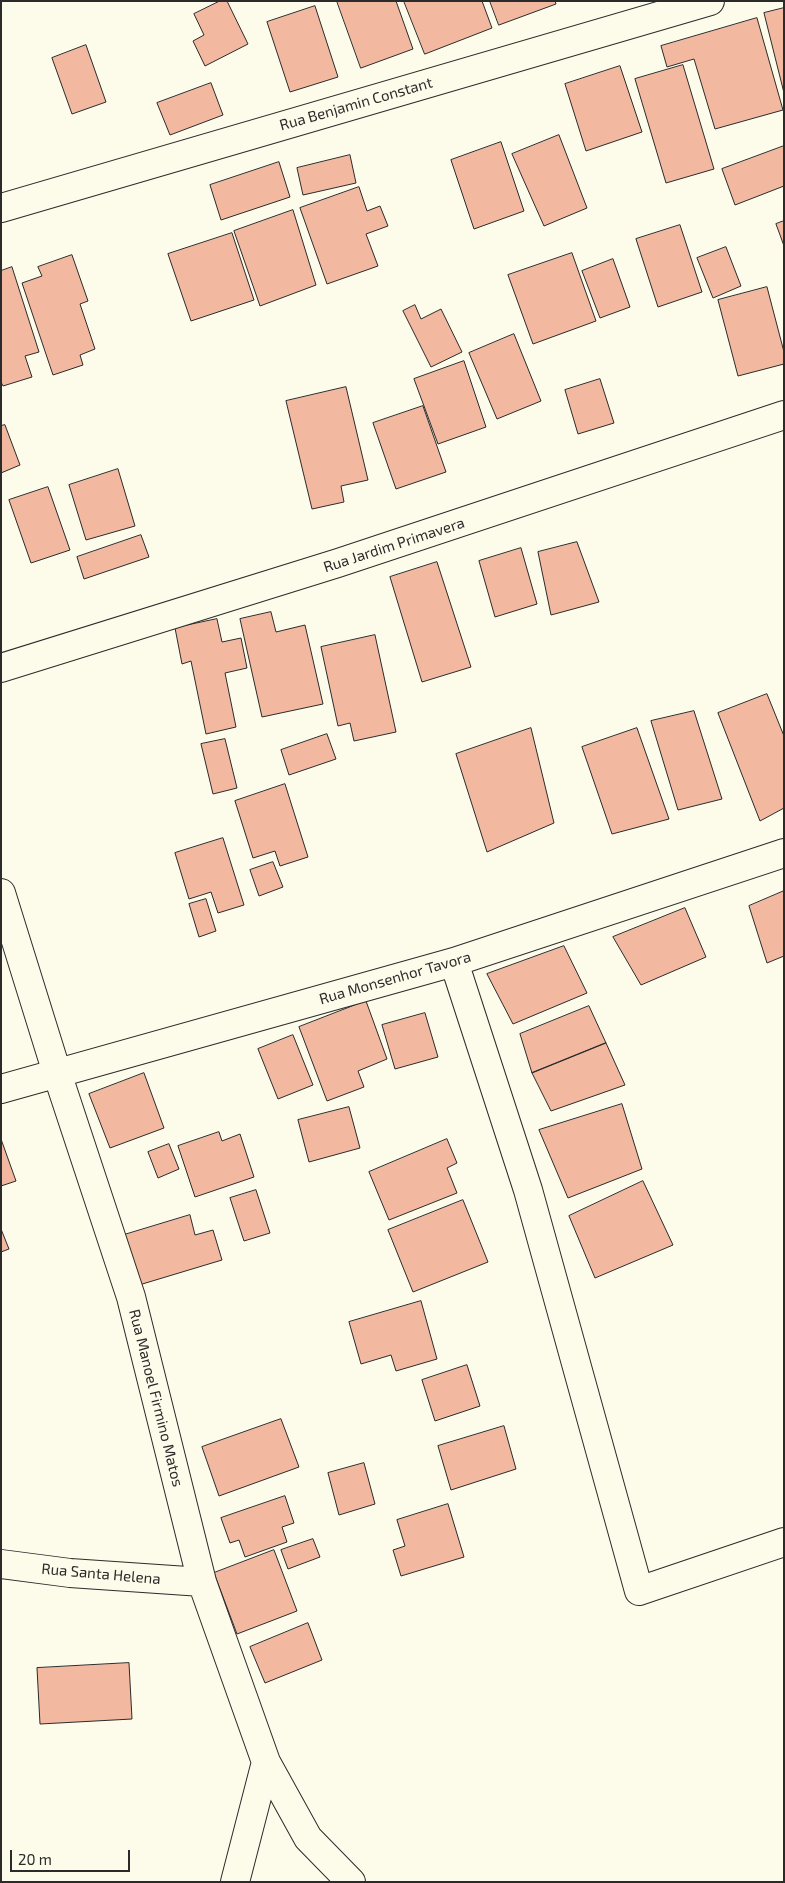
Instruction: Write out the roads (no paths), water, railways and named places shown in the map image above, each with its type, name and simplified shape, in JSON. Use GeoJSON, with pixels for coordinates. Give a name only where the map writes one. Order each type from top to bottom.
{"type":"FeatureCollection","features":[{"type":"Feature","properties":{"kind":"street","name":"Rua Benjamin Constant"},"geometry":{"type":"LineString","coordinates":[[1,208],[710,1]]}},
{"type":"Feature","properties":{"kind":"street","name":"Rua Jardim Primavera"},"geometry":{"type":"LineString","coordinates":[[1,668],[338,563],[784,416]]}},
{"type":"Feature","properties":{"kind":"street","name":"Rua Monsenhor Tavora"},"geometry":{"type":"LineString","coordinates":[[1,1089],[454,962],[784,853]]}},
{"type":"Feature","properties":{"kind":"street","name":"Rua Manoel Firmino Matos"},"geometry":{"type":"LineString","coordinates":[[1,893],[131,1297],[202,1582],[266,1762],[308,1838],[351,1882]]}},
{"type":"Feature","properties":{"kind":"street"},"geometry":{"type":"LineString","coordinates":[[454,962],[528,1190],[639,1591],[784,1542]]}},
{"type":"Feature","properties":{"kind":"street","name":"Rua Santa Helena"},"geometry":{"type":"LineString","coordinates":[[1,1564],[70,1573],[202,1582]]}},
{"type":"Feature","properties":{"kind":"street"},"geometry":{"type":"LineString","coordinates":[[235,1882],[266,1762]]}}]}
